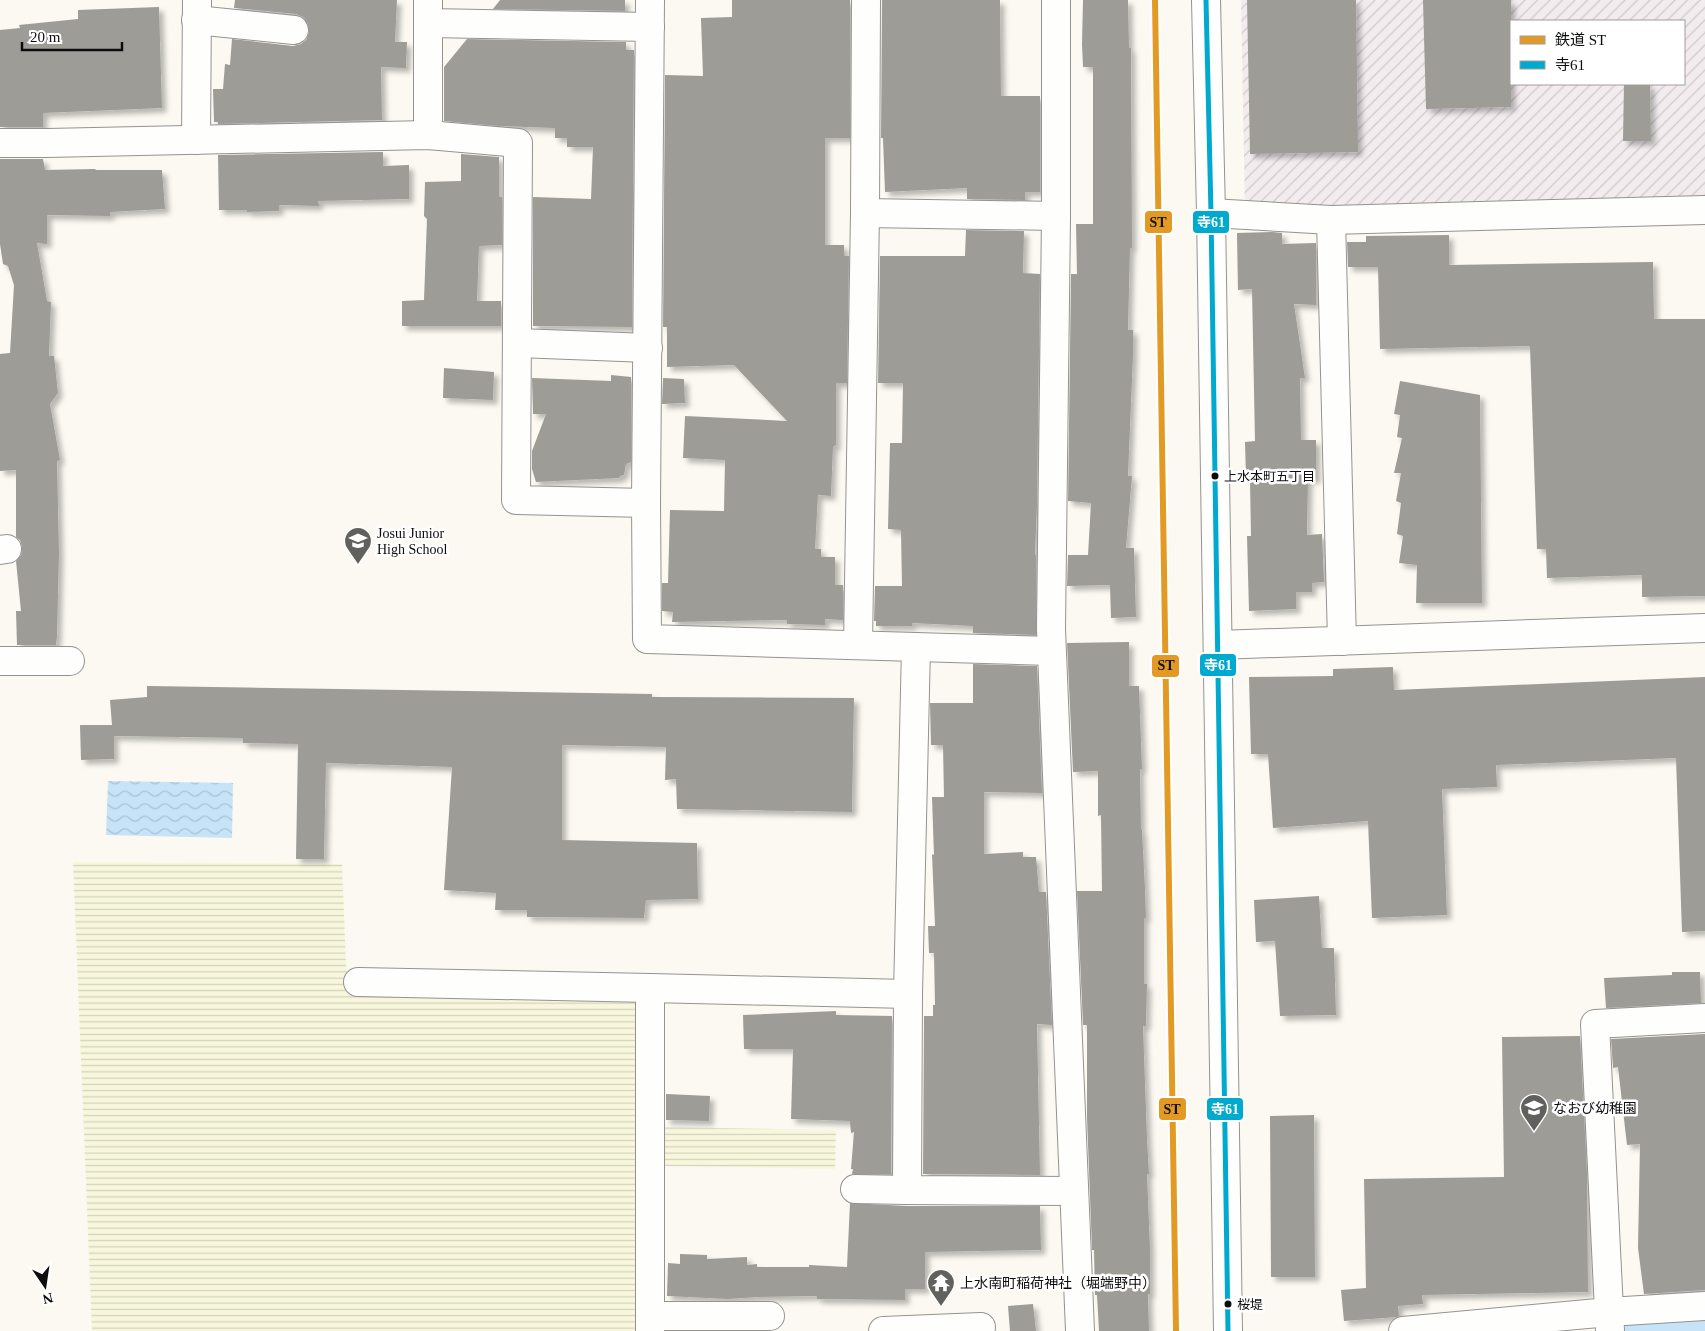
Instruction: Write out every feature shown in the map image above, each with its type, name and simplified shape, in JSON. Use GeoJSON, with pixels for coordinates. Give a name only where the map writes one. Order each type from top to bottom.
{"type":"FeatureCollection","features":[{"type":"Feature","properties":{"kind":"street"},"geometry":{"type":"LineString","coordinates":[[650,0],[646,503],[647,639],[1051,651]]}},
{"type":"Feature","properties":{"kind":"street"},"geometry":{"type":"LineString","coordinates":[[858,645],[865,213],[866,0]]}},
{"type":"Feature","properties":{"kind":"street"},"geometry":{"type":"LineString","coordinates":[[1056,0],[1056,216],[1051,651],[1080,1331]]}},
{"type":"Feature","properties":{"kind":"street"},"geometry":{"type":"LineString","coordinates":[[1206,0],[1228,1331]]}},
{"type":"Feature","properties":{"kind":"street"},"geometry":{"type":"LineString","coordinates":[[196,140],[196,10],[294,30]]}},
{"type":"Feature","properties":{"kind":"street"},"geometry":{"type":"LineString","coordinates":[[428,135],[428,11],[650,27]]}},
{"type":"Feature","properties":{"kind":"street"},"geometry":{"type":"LineString","coordinates":[[0,143],[428,135],[518,143],[516,500],[646,503]]}},
{"type":"Feature","properties":{"kind":"street"},"geometry":{"type":"LineString","coordinates":[[1211,213],[1331,220],[1705,210]]}},
{"type":"Feature","properties":{"kind":"street"},"geometry":{"type":"LineString","coordinates":[[865,213],[1056,216]]}},
{"type":"Feature","properties":{"kind":"street"},"geometry":{"type":"LineString","coordinates":[[1331,220],[1342,641]]}},
{"type":"Feature","properties":{"kind":"street"},"geometry":{"type":"LineString","coordinates":[[518,344],[648,348]]}},
{"type":"Feature","properties":{"kind":"street"},"geometry":{"type":"LineString","coordinates":[[1218,645],[1705,628]]}},
{"type":"Feature","properties":{"kind":"street"},"geometry":{"type":"LineString","coordinates":[[907,1190],[908,994],[916,647]]}},
{"type":"Feature","properties":{"kind":"street"},"geometry":{"type":"LineString","coordinates":[[0,661],[70,661]]}},
{"type":"Feature","properties":{"kind":"street"},"geometry":{"type":"LineString","coordinates":[[358,982],[908,994]]}},
{"type":"Feature","properties":{"kind":"street"},"geometry":{"type":"LineString","coordinates":[[650,988],[650,1323],[770,1316]]}},
{"type":"Feature","properties":{"kind":"street"},"geometry":{"type":"LineString","coordinates":[[1609,1319],[1595,1024],[1705,1018]]}},
{"type":"Feature","properties":{"kind":"street"},"geometry":{"type":"LineString","coordinates":[[855,1189],[1073,1191]]}},
{"type":"Feature","properties":{"kind":"street"},"geometry":{"type":"LineString","coordinates":[[1402,1331],[1609,1319],[1705,1306]]}},
{"type":"Feature","properties":{"kind":"street"},"geometry":{"type":"LineString","coordinates":[[883,1331],[981,1327]]}},
{"type":"Feature","properties":{"kind":"shaded area"},"geometry":{"type":"Polygon","coordinates":[[[1241,0],[1705,0],[1705,201],[1245,210],[1241,0]]]}},
{"type":"Feature","properties":{"kind":"green space"},"geometry":{"type":"Polygon","coordinates":[[[73,862],[342,864],[346,965],[352,991],[642,998],[640,1331],[92,1331],[73,862]]]}},
{"type":"Feature","properties":{"kind":"green space"},"geometry":{"type":"Polygon","coordinates":[[[663,1127],[836,1130],[835,1169],[662,1166],[663,1127]]]}},
{"type":"Feature","properties":{"kind":"water"},"geometry":{"type":"Polygon","coordinates":[[[108,781],[233,783],[232,838],[106,835],[108,781]]]}},
{"type":"Feature","properties":{"kind":"building"},"geometry":{"type":"Polygon","coordinates":[[[235,0],[397,0],[395,42],[407,42],[406,68],[381,67],[382,120],[218,124],[218,122],[214,122],[213,89],[223,89],[225,64],[230,65],[232,39],[293,46],[301,44],[306,40],[309,32],[308,24],[303,17],[296,14],[234,8],[235,0]]]}},
{"type":"Feature","properties":{"kind":"building"},"geometry":{"type":"Polygon","coordinates":[[[500,0],[625,0],[625,11],[493,9],[500,0]]]}},
{"type":"Feature","properties":{"kind":"building"},"geometry":{"type":"Polygon","coordinates":[[[732,0],[850,0],[850,138],[825,138],[825,245],[844,245],[844,256],[849,256],[847,383],[836,383],[836,445],[833,447],[831,496],[818,495],[815,549],[821,549],[821,557],[835,557],[835,585],[843,585],[843,620],[825,619],[825,625],[787,624],[787,620],[672,622],[673,612],[662,611],[662,583],[668,583],[670,510],[724,511],[725,460],[683,458],[685,416],[787,421],[734,365],[667,367],[667,327],[663,327],[665,75],[703,76],[701,18],[732,17],[732,0]]]}},
{"type":"Feature","properties":{"kind":"building"},"geometry":{"type":"Polygon","coordinates":[[[882,0],[1000,0],[1001,96],[1040,96],[1040,192],[1025,192],[1025,200],[967,199],[967,188],[885,192],[883,138],[881,138],[882,0]]]}},
{"type":"Feature","properties":{"kind":"building"},"geometry":{"type":"Polygon","coordinates":[[[1083,0],[1128,0],[1129,48],[1131,48],[1132,248],[1130,248],[1128,330],[1133,330],[1133,355],[1128,476],[1132,476],[1126,548],[1134,548],[1136,617],[1111,618],[1110,585],[1067,586],[1068,555],[1088,555],[1091,503],[1068,501],[1071,274],[1077,274],[1076,224],[1093,224],[1093,67],[1083,67],[1083,0]]]}},
{"type":"Feature","properties":{"kind":"building"},"geometry":{"type":"Polygon","coordinates":[[[1247,0],[1356,0],[1358,152],[1250,154],[1247,0]]]}},
{"type":"Feature","properties":{"kind":"building"},"geometry":{"type":"Polygon","coordinates":[[[1423,0],[1511,0],[1511,107],[1426,109],[1423,0]]]}},
{"type":"Feature","properties":{"kind":"building"},"geometry":{"type":"Polygon","coordinates":[[[159,7],[162,108],[43,113],[43,127],[0,127],[0,30],[20,28],[19,25],[78,19],[78,10],[159,7]]]}},
{"type":"Feature","properties":{"kind":"building"},"geometry":{"type":"Polygon","coordinates":[[[467,39],[626,42],[626,50],[634,50],[632,327],[533,326],[533,197],[591,199],[593,147],[567,147],[567,138],[555,138],[555,128],[499,126],[444,121],[444,67],[467,39]]]}},
{"type":"Feature","properties":{"kind":"building"},"geometry":{"type":"Polygon","coordinates":[[[1624,85],[1650,85],[1651,141],[1623,141],[1624,85]]]}},
{"type":"Feature","properties":{"kind":"building"},"geometry":{"type":"Polygon","coordinates":[[[383,152],[383,166],[409,165],[409,199],[318,201],[319,206],[279,205],[279,211],[247,212],[247,210],[219,210],[218,155],[383,152]]]}},
{"type":"Feature","properties":{"kind":"building"},"geometry":{"type":"Polygon","coordinates":[[[461,154],[499,157],[499,197],[502,197],[502,245],[479,246],[477,301],[501,301],[501,326],[402,326],[402,301],[424,300],[427,219],[424,216],[425,182],[461,181],[461,154]]]}},
{"type":"Feature","properties":{"kind":"building"},"geometry":{"type":"Polygon","coordinates":[[[0,159],[43,159],[45,170],[162,170],[165,209],[110,212],[110,216],[47,215],[47,244],[37,243],[47,301],[51,302],[49,356],[54,356],[58,393],[50,404],[60,460],[57,461],[59,553],[56,645],[17,645],[16,611],[21,611],[16,561],[21,555],[22,547],[20,540],[16,537],[16,470],[0,471],[0,354],[10,353],[14,285],[8,266],[3,264],[0,244],[0,159]]]}},
{"type":"Feature","properties":{"kind":"building"},"geometry":{"type":"Polygon","coordinates":[[[966,230],[1024,231],[1023,273],[1040,274],[1035,555],[1036,635],[973,633],[973,626],[912,623],[912,626],[876,626],[876,621],[874,621],[875,586],[902,586],[901,530],[888,529],[890,443],[902,443],[903,383],[878,383],[880,256],[965,256],[966,230]]]}},
{"type":"Feature","properties":{"kind":"building"},"geometry":{"type":"Polygon","coordinates":[[[1237,233],[1282,233],[1282,244],[1316,243],[1316,305],[1294,304],[1305,378],[1300,378],[1301,440],[1316,440],[1316,479],[1308,479],[1307,535],[1322,534],[1324,582],[1312,583],[1312,592],[1296,592],[1296,609],[1249,611],[1247,536],[1251,536],[1250,478],[1246,478],[1245,442],[1255,441],[1252,289],[1238,290],[1237,233]]]}},
{"type":"Feature","properties":{"kind":"building"},"geometry":{"type":"Polygon","coordinates":[[[1449,235],[1449,265],[1653,262],[1654,319],[1705,319],[1705,596],[1642,597],[1642,575],[1547,578],[1546,549],[1537,549],[1530,346],[1380,349],[1378,267],[1348,267],[1347,242],[1366,242],[1366,236],[1449,235]]]}},
{"type":"Feature","properties":{"kind":"building"},"geometry":{"type":"Polygon","coordinates":[[[444,368],[494,372],[493,400],[443,398],[444,368]]]}},
{"type":"Feature","properties":{"kind":"building"},"geometry":{"type":"Polygon","coordinates":[[[611,375],[631,377],[631,462],[626,464],[624,475],[619,478],[536,482],[532,469],[532,451],[546,414],[533,414],[532,378],[611,381],[611,375]]]}},
{"type":"Feature","properties":{"kind":"building"},"geometry":{"type":"Polygon","coordinates":[[[663,378],[684,379],[685,403],[662,404],[663,378]]]}},
{"type":"Feature","properties":{"kind":"building"},"geometry":{"type":"Polygon","coordinates":[[[1400,381],[1480,395],[1482,603],[1416,603],[1417,565],[1399,563],[1403,536],[1397,534],[1401,503],[1396,501],[1401,473],[1394,473],[1402,438],[1397,437],[1400,415],[1394,414],[1400,381]]]}},
{"type":"Feature","properties":{"kind":"building"},"geometry":{"type":"Polygon","coordinates":[[[1129,642],[1129,686],[1139,686],[1142,769],[1140,769],[1141,830],[1146,918],[1144,918],[1144,984],[1147,984],[1146,1026],[1143,1026],[1149,1174],[1147,1174],[1150,1249],[1149,1331],[1099,1331],[1097,1295],[1095,1295],[1094,1250],[1092,1250],[1087,1118],[1087,1025],[1083,1025],[1077,891],[1102,891],[1101,815],[1098,816],[1098,771],[1073,772],[1067,643],[1129,642]]]}},
{"type":"Feature","properties":{"kind":"building"},"geometry":{"type":"Polygon","coordinates":[[[973,664],[1037,666],[1042,793],[984,792],[984,854],[1023,852],[1023,857],[1036,857],[1039,892],[1046,892],[1052,1025],[1037,1024],[1040,1175],[923,1174],[924,1016],[933,1016],[933,1005],[935,1005],[934,953],[929,953],[928,926],[935,926],[932,797],[944,797],[943,745],[931,745],[930,703],[973,703],[973,664]]]}},
{"type":"Feature","properties":{"kind":"building"},"geometry":{"type":"Polygon","coordinates":[[[1393,667],[1394,690],[1705,677],[1705,931],[1682,932],[1676,758],[1496,765],[1497,787],[1442,789],[1447,915],[1372,918],[1368,821],[1273,828],[1268,754],[1251,754],[1249,677],[1333,676],[1333,669],[1393,667]]]}},
{"type":"Feature","properties":{"kind":"building"},"geometry":{"type":"Polygon","coordinates":[[[147,686],[652,694],[652,697],[854,698],[852,812],[677,809],[676,779],[665,780],[666,747],[562,745],[562,840],[697,843],[698,899],[646,900],[644,918],[527,917],[527,910],[495,910],[496,893],[444,890],[452,767],[326,763],[324,859],[296,859],[298,744],[243,743],[243,738],[114,736],[114,759],[81,760],[80,725],[112,725],[110,700],[147,697],[147,686]]]}},
{"type":"Feature","properties":{"kind":"building"},"geometry":{"type":"Polygon","coordinates":[[[1319,896],[1322,948],[1334,948],[1336,1015],[1280,1016],[1275,941],[1256,942],[1254,900],[1319,896]]]}},
{"type":"Feature","properties":{"kind":"building"},"geometry":{"type":"Polygon","coordinates":[[[1672,972],[1700,972],[1701,1003],[1606,1008],[1604,978],[1672,975],[1672,972]]]}},
{"type":"Feature","properties":{"kind":"building"},"geometry":{"type":"Polygon","coordinates":[[[836,1011],[836,1015],[892,1016],[891,1174],[852,1174],[854,1132],[851,1133],[850,1121],[791,1119],[793,1049],[744,1049],[743,1015],[836,1011]]]}},
{"type":"Feature","properties":{"kind":"building"},"geometry":{"type":"Polygon","coordinates":[[[1705,1034],[1705,1290],[1644,1294],[1638,1248],[1640,1144],[1627,1145],[1618,1067],[1613,1068],[1611,1039],[1705,1034]]]}},
{"type":"Feature","properties":{"kind":"building"},"geometry":{"type":"Polygon","coordinates":[[[1580,1036],[1587,1173],[1588,1292],[1422,1295],[1423,1304],[1398,1306],[1399,1316],[1397,1317],[1344,1321],[1341,1290],[1366,1288],[1364,1179],[1504,1177],[1502,1037],[1580,1036]]]}},
{"type":"Feature","properties":{"kind":"building"},"geometry":{"type":"Polygon","coordinates":[[[666,1094],[710,1096],[709,1121],[666,1120],[666,1094]]]}},
{"type":"Feature","properties":{"kind":"building"},"geometry":{"type":"Polygon","coordinates":[[[1314,1115],[1315,1277],[1271,1277],[1270,1116],[1314,1115]]]}},
{"type":"Feature","properties":{"kind":"building"},"geometry":{"type":"Polygon","coordinates":[[[850,1203],[907,1206],[1040,1206],[1041,1250],[925,1252],[925,1289],[905,1289],[905,1300],[817,1299],[817,1296],[728,1299],[667,1296],[668,1263],[680,1264],[680,1254],[707,1255],[707,1259],[747,1257],[747,1265],[757,1264],[757,1267],[809,1267],[809,1265],[847,1267],[850,1203]]]}},
{"type":"Feature","properties":{"kind":"building"},"geometry":{"type":"Polygon","coordinates":[[[1033,1304],[1036,1331],[1010,1331],[1008,1306],[1033,1304]]]}},
{"type":"Feature","properties":{"kind":"waterway"},"geometry":{"type":"LineString","coordinates":[[1642,1331],[1705,1325]]}},
{"type":"Feature","properties":{"kind":"rail line","name":"ST"},"geometry":{"type":"LineString","coordinates":[[1155,0],[1176,1331]]}},
{"type":"Feature","properties":{"kind":"transit line","name":"寺61"},"geometry":{"type":"LineString","coordinates":[[1206,0],[1228,1331]]}},
{"type":"Feature","properties":{"kind":"place","name":"上水本町五丁目"},"geometry":{"type":"Point","coordinates":[1215,476]}},
{"type":"Feature","properties":{"kind":"place","name":"Josui Junior High School"},"geometry":{"type":"Point","coordinates":[358,565]}},
{"type":"Feature","properties":{"kind":"place","name":"なおび幼稚園"},"geometry":{"type":"Point","coordinates":[1534,1132]}},
{"type":"Feature","properties":{"kind":"place","name":"桜堤"},"geometry":{"type":"Point","coordinates":[1228,1304]}},
{"type":"Feature","properties":{"kind":"place","name":"上水南町稲荷神社（堀端野中）"},"geometry":{"type":"Point","coordinates":[941,1307]}}]}
